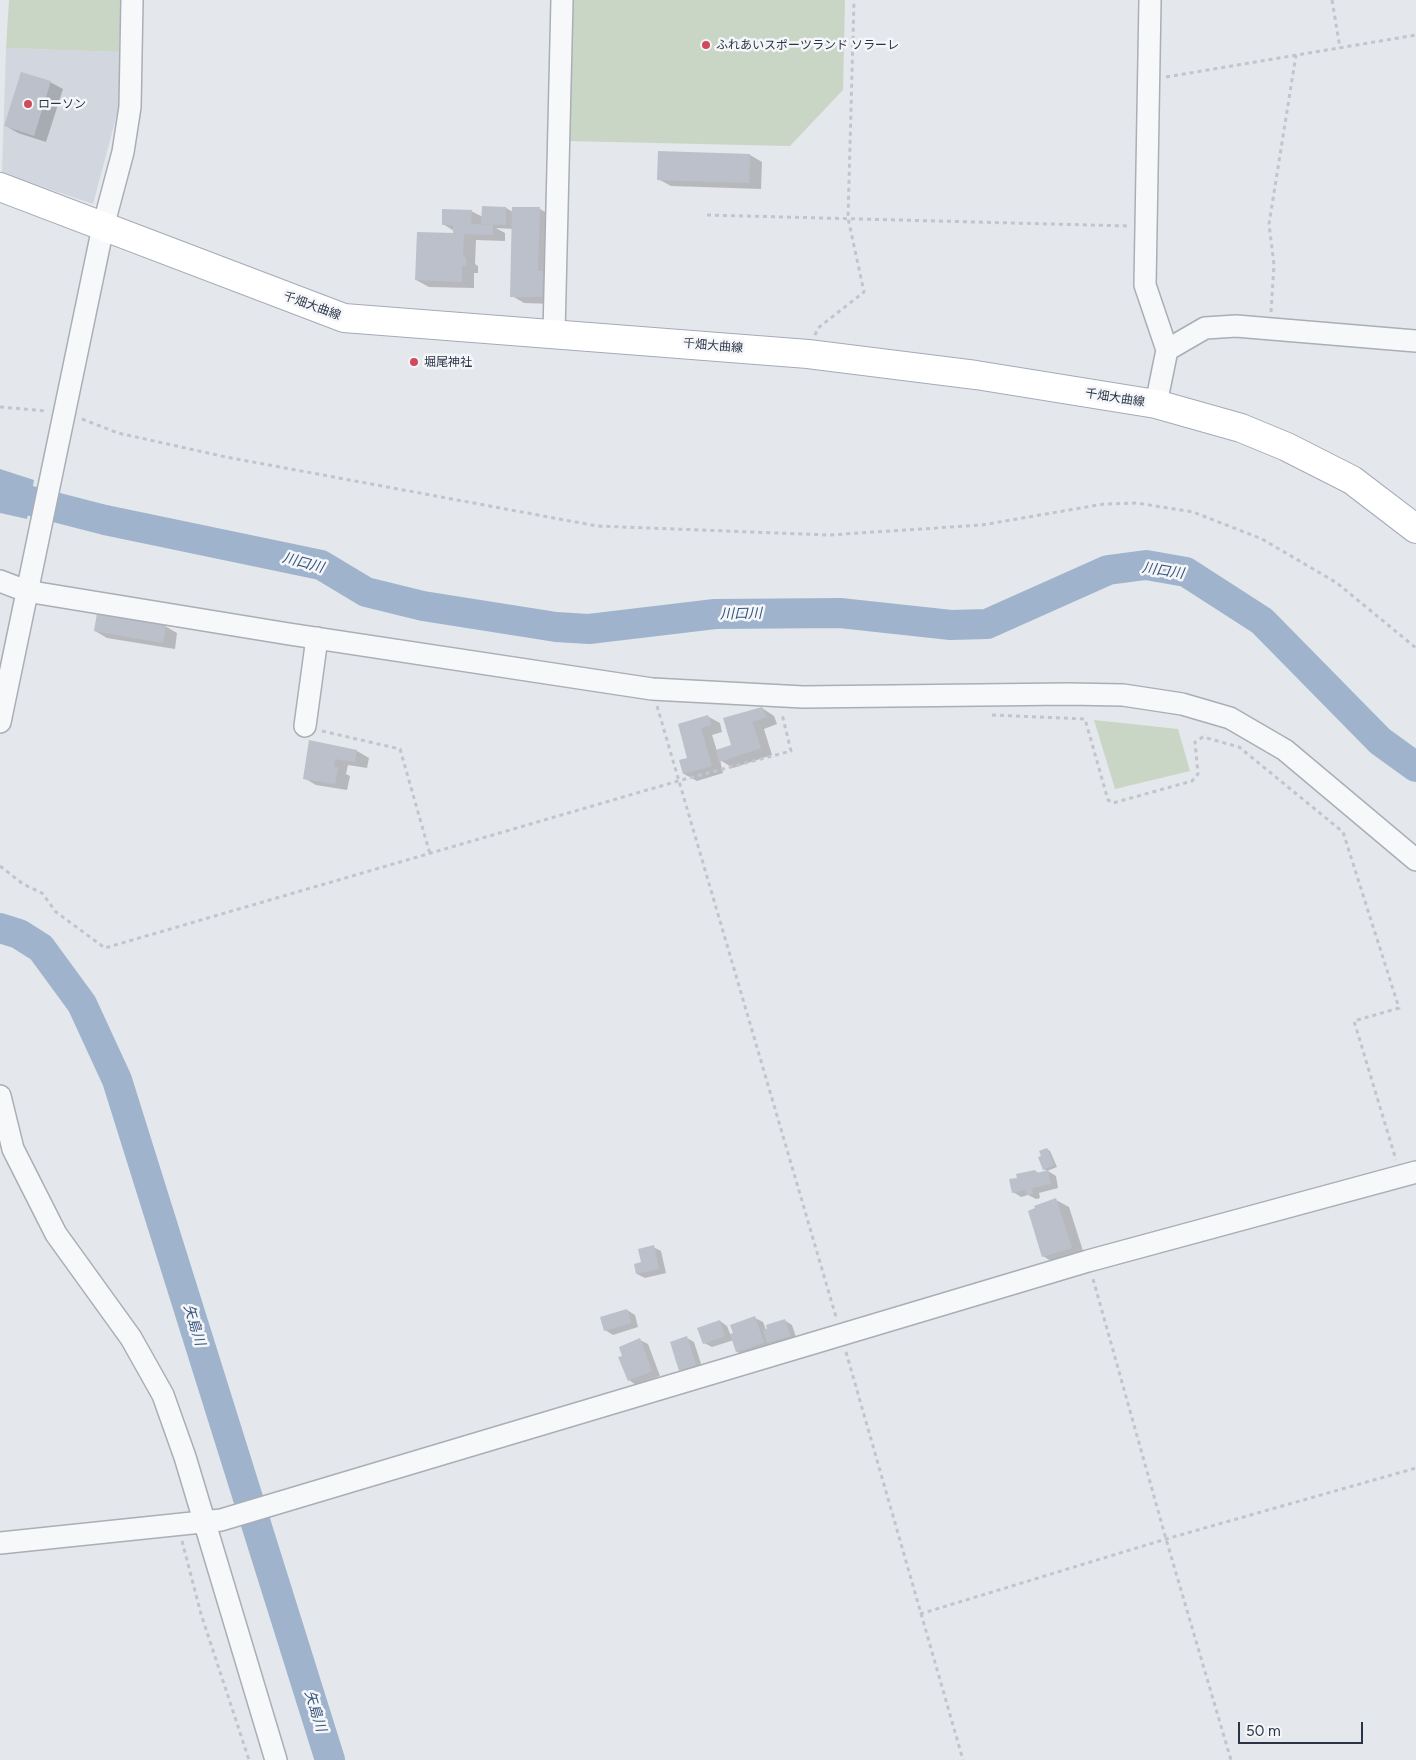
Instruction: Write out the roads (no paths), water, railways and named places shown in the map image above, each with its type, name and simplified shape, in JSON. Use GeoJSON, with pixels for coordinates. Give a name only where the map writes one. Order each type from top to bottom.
{"type":"FeatureCollection","features":[{"type":"Feature","properties":{"kind":"main road","name":"千畑大曲線"},"geometry":{"type":"LineString","coordinates":[[0,187],[344,318],[381,323],[554,333],[808,354],[976,375],[1156,404],[1241,428],[1286,447],[1352,480],[1416,529]]}},
{"type":"Feature","properties":{"kind":"street"},"geometry":{"type":"LineString","coordinates":[[0,722],[103,227],[123,152],[130,107],[132,0]]}},
{"type":"Feature","properties":{"kind":"street"},"geometry":{"type":"LineString","coordinates":[[554,333],[562,0]]}},
{"type":"Feature","properties":{"kind":"street"},"geometry":{"type":"LineString","coordinates":[[1150,0],[1145,285],[1167,350],[1156,404]]}},
{"type":"Feature","properties":{"kind":"street"},"geometry":{"type":"LineString","coordinates":[[1167,350],[1205,328],[1236,326],[1416,341]]}},
{"type":"Feature","properties":{"kind":"street"},"geometry":{"type":"LineString","coordinates":[[0,581],[28,581],[317,638],[652,689],[782,705],[803,698],[1068,694],[1123,695],[1182,704],[1230,718],[1285,750],[1416,860]]}},
{"type":"Feature","properties":{"kind":"street"},"geometry":{"type":"LineString","coordinates":[[305,726],[317,638]]}},
{"type":"Feature","properties":{"kind":"street"},"geometry":{"type":"LineString","coordinates":[[0,1096],[13,1149],[56,1234],[131,1338],[163,1395],[185,1457],[212,1521],[276,1760]]}},
{"type":"Feature","properties":{"kind":"street"},"geometry":{"type":"LineString","coordinates":[[0,1543],[212,1521],[292,1500],[1088,1261],[1408,1174]]}},
{"type":"Feature","properties":{"kind":"water"},"geometry":{"type":"Polygon","coordinates":[[[0,469],[34,480],[27,519],[0,513],[0,469]]]}},
{"type":"Feature","properties":{"kind":"waterway","name":"川口川"},"geometry":{"type":"LineString","coordinates":[[0,493],[105,520],[321,565],[366,592],[423,606],[556,627],[589,629],[715,614],[840,613],[951,625],[987,624],[1108,570],[1146,565],[1186,572],[1262,621],[1380,741],[1416,767]]}},
{"type":"Feature","properties":{"kind":"waterway","name":"矢島川"},"geometry":{"type":"LineString","coordinates":[[0,928],[19,934],[41,948],[82,1004],[117,1080],[330,1760]]}},
{"type":"Feature","properties":{"kind":"place","name":"ふれあいスポーツランド ソラーレ"},"geometry":{"type":"Point","coordinates":[706,45]}},
{"type":"Feature","properties":{"kind":"place","name":"ローソン"},"geometry":{"type":"Point","coordinates":[28,104]}},
{"type":"Feature","properties":{"kind":"place","name":"堀尾神社"},"geometry":{"type":"Point","coordinates":[414,362]}}]}
